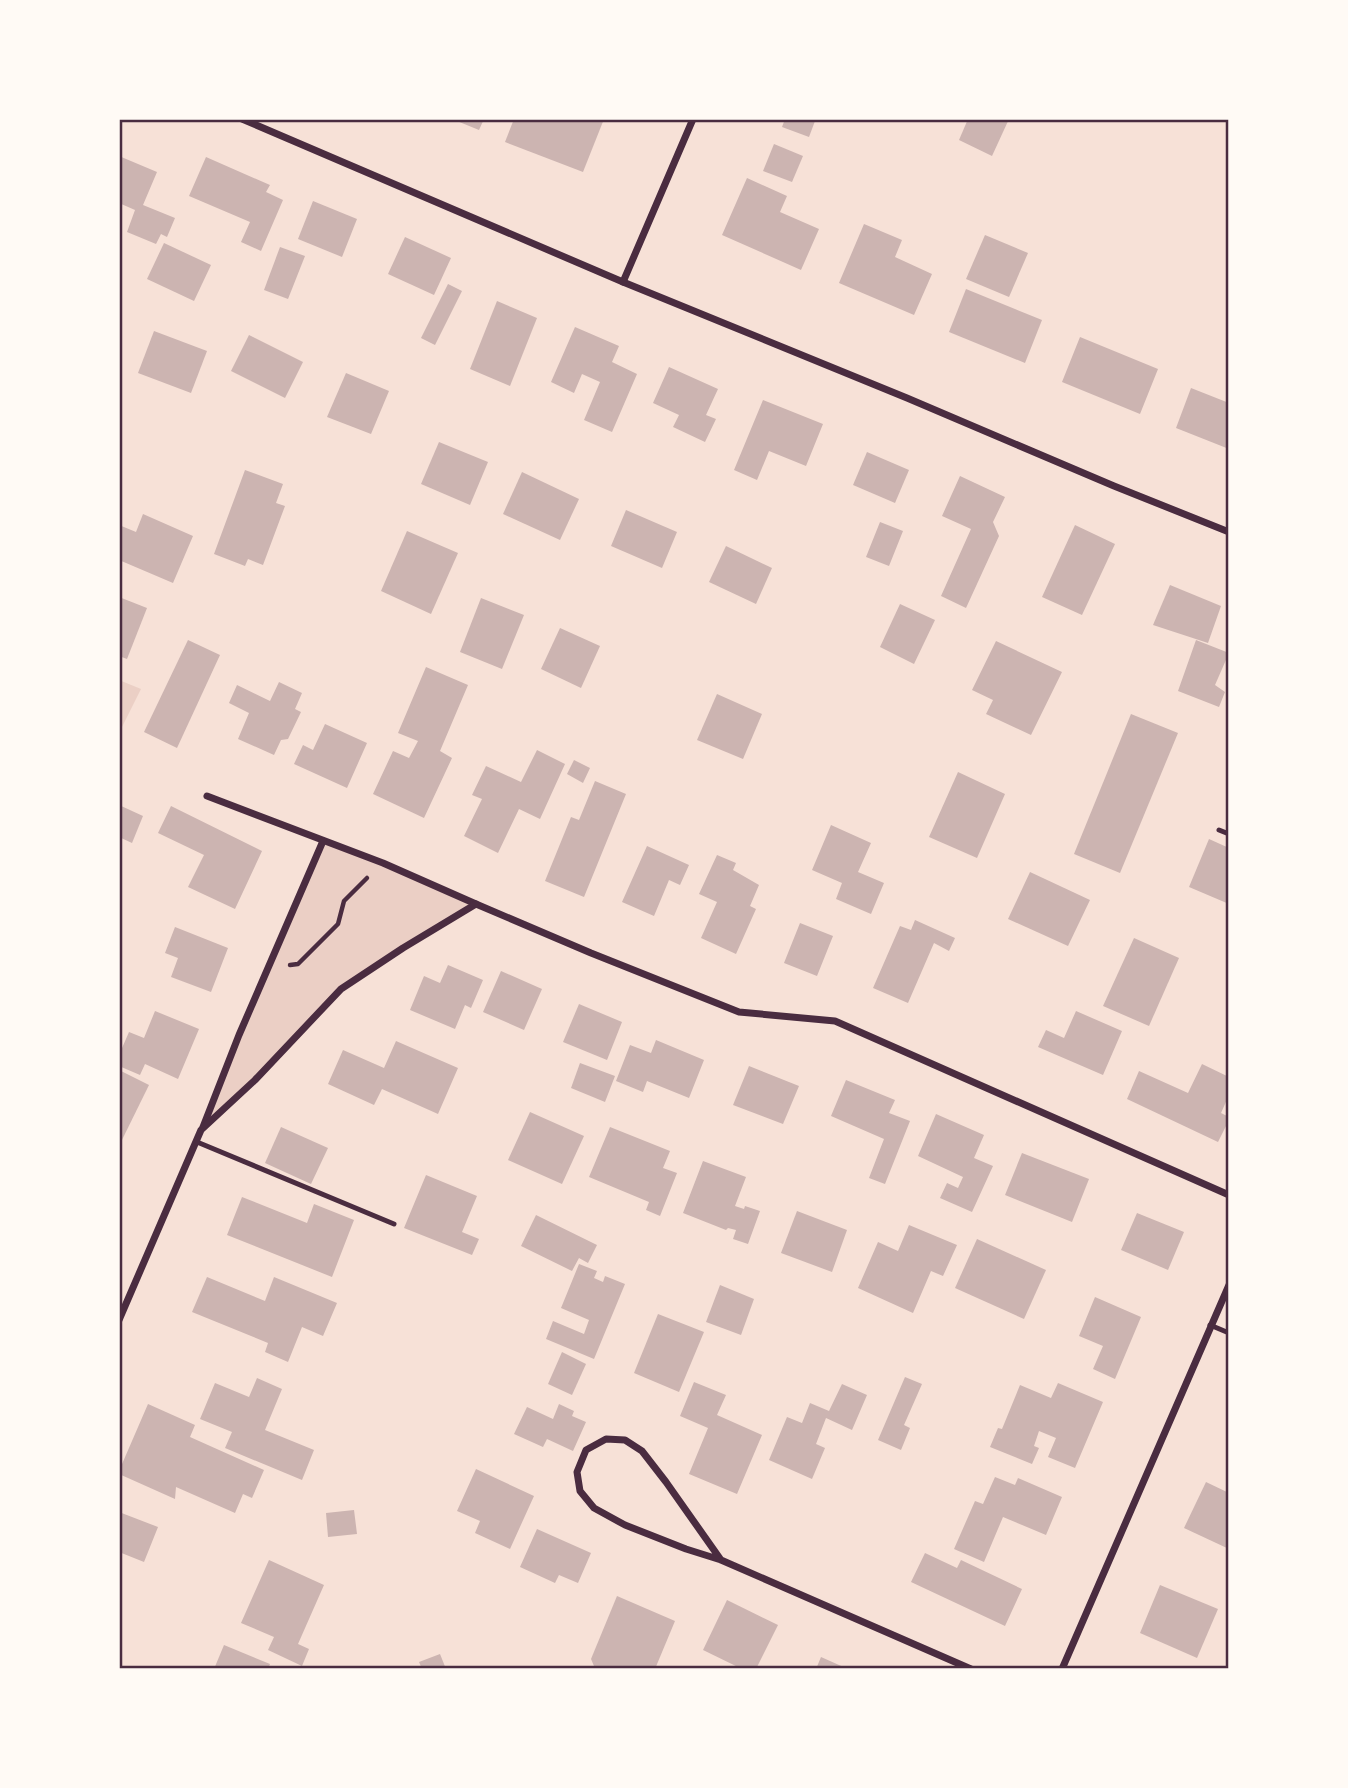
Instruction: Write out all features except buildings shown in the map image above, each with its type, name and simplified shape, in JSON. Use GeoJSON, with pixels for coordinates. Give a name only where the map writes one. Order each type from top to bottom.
{"type":"FeatureCollection","features":[{"type":"Feature","properties":{"kind":"street"},"geometry":{"type":"LineString","coordinates":[[242,119],[624,282],[1229,532]]}},
{"type":"Feature","properties":{"kind":"street"},"geometry":{"type":"LineString","coordinates":[[624,282],[693,119]]}},
{"type":"Feature","properties":{"kind":"street"},"geometry":{"type":"LineString","coordinates":[[207,796],[383,863],[591,953],[739,1012],[835,1021],[1229,1195]]}},
{"type":"Feature","properties":{"kind":"street"},"geometry":{"type":"LineString","coordinates":[[119,1320],[323,841]]}},
{"type":"Feature","properties":{"kind":"street"},"geometry":{"type":"LineString","coordinates":[[201,1130],[255,1080],[341,989],[476,904]]}},
{"type":"Feature","properties":{"kind":"street"},"geometry":{"type":"LineString","coordinates":[[1062,1669],[1229,1285]]}},
{"type":"Feature","properties":{"kind":"street"},"geometry":{"type":"LineString","coordinates":[[721,1560],[642,1451],[625,1440],[606,1438],[586,1450],[577,1472],[580,1491],[594,1508],[625,1525],[721,1560],[971,1669]]}},
{"type":"Feature","properties":{"kind":"lane"},"geometry":{"type":"LineString","coordinates":[[1219,830],[1229,834]]}},
{"type":"Feature","properties":{"kind":"lane"},"geometry":{"type":"LineString","coordinates":[[197,1142],[394,1224]]}},
{"type":"Feature","properties":{"kind":"lane"},"geometry":{"type":"LineString","coordinates":[[1210,1325],[1229,1333]]}},
{"type":"Feature","properties":{"kind":"path"},"geometry":{"type":"LineString","coordinates":[[269,968],[298,964],[338,924],[344,901],[383,863]]}},
{"type":"Feature","properties":{"kind":"shaded area"},"geometry":{"type":"Polygon","coordinates":[[[119,680],[141,689],[119,733],[119,680]]]}},
{"type":"Feature","properties":{"kind":"shaded area"},"geometry":{"type":"Polygon","coordinates":[[[323,841],[476,904],[341,989],[201,1130],[323,841]]]}}]}
